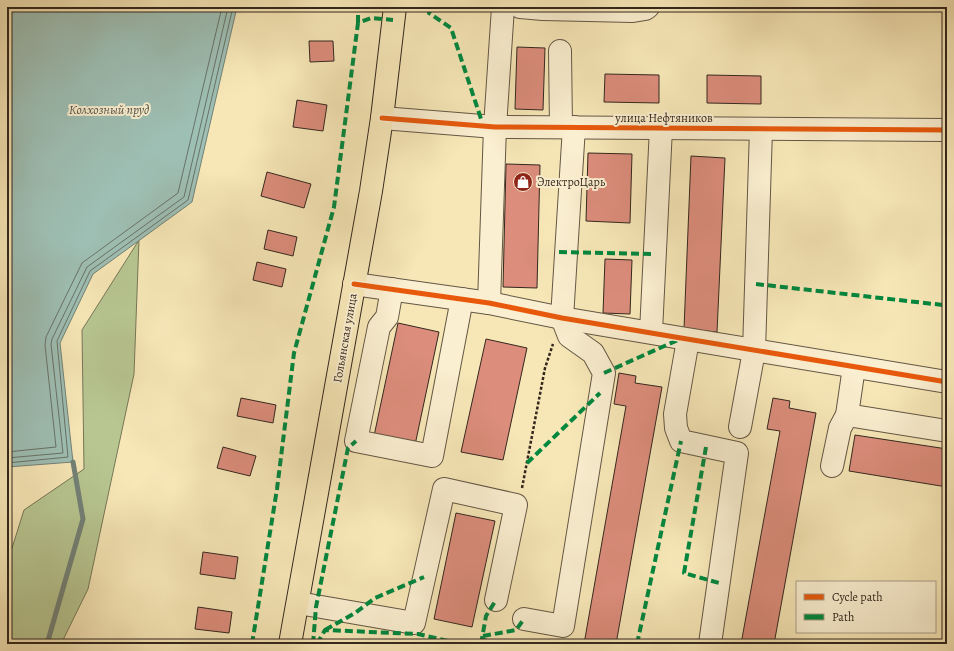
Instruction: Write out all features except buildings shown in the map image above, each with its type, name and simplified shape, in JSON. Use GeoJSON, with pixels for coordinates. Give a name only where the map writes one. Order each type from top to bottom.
{"type":"FeatureCollection","features":[{"type":"Feature","properties":{"kind":"main road","name":"Гольянская улица"},"geometry":{"type":"LineString","coordinates":[[290,644],[371,191],[382,118],[395,7]]}},
{"type":"Feature","properties":{"kind":"street"},"geometry":{"type":"LineString","coordinates":[[490,303],[495,127],[503,7]]}},
{"type":"Feature","properties":{"kind":"street"},"geometry":{"type":"LineString","coordinates":[[520,7],[633,11],[648,7]]}},
{"type":"Feature","properties":{"kind":"street"},"geometry":{"type":"LineString","coordinates":[[524,619],[563,626],[604,373],[593,353],[570,336],[562,318],[568,127],[560,51]]}},
{"type":"Feature","properties":{"kind":"street","name":"улица Нефтяников"},"geometry":{"type":"LineString","coordinates":[[382,118],[495,127],[947,130]]}},
{"type":"Feature","properties":{"kind":"street"},"geometry":{"type":"LineString","coordinates":[[651,332],[661,128]]}},
{"type":"Feature","properties":{"kind":"street"},"geometry":{"type":"LineString","coordinates":[[740,427],[754,351],[761,129]]}},
{"type":"Feature","properties":{"kind":"street"},"geometry":{"type":"LineString","coordinates":[[354,284],[490,303],[562,318],[651,332],[688,340],[947,382]]}},
{"type":"Feature","properties":{"kind":"street"},"geometry":{"type":"LineString","coordinates":[[392,289],[387,317],[379,327],[356,441],[432,456],[462,299]]}},
{"type":"Feature","properties":{"kind":"street"},"geometry":{"type":"LineString","coordinates":[[688,340],[675,414],[676,428],[681,441],[737,453],[710,644]]}},
{"type":"Feature","properties":{"kind":"street"},"geometry":{"type":"LineString","coordinates":[[832,466],[840,428],[847,415],[854,367]]}},
{"type":"Feature","properties":{"kind":"street"},"geometry":{"type":"LineString","coordinates":[[847,415],[947,431]]}},
{"type":"Feature","properties":{"kind":"street"},"geometry":{"type":"LineString","coordinates":[[298,603],[414,623],[444,489],[516,505],[496,600]]}},
{"type":"Feature","properties":{"kind":"path"},"geometry":{"type":"LineString","coordinates":[[516,505],[521,494],[545,368],[562,318]]}},
{"type":"Feature","properties":{"kind":"green space"},"geometry":{"type":"Polygon","coordinates":[[[139,240],[134,374],[88,589],[61,644],[7,644],[7,564],[24,510],[84,469],[82,330],[139,240]]]}},
{"type":"Feature","properties":{"kind":"water","name":"Колхозный пруд"},"geometry":{"type":"Polygon","coordinates":[[[7,7],[237,7],[192,202],[93,274],[60,343],[73,462],[7,467],[7,7]]]}},
{"type":"Feature","properties":{"kind":"waterway"},"geometry":{"type":"LineString","coordinates":[[47,644],[83,519],[73,462]]}},
{"type":"Feature","properties":{"kind":"marked path"},"geometry":{"type":"LineString","coordinates":[[358,7],[358,23]]}},
{"type":"Feature","properties":{"kind":"marked path"},"geometry":{"type":"LineString","coordinates":[[429,7],[429,13],[451,28],[483,125]]}},
{"type":"Feature","properties":{"kind":"marked path"},"geometry":{"type":"LineString","coordinates":[[252,644],[277,489],[294,353],[334,207],[358,23],[371,18],[393,20]]}},
{"type":"Feature","properties":{"kind":"marked path"},"geometry":{"type":"LineString","coordinates":[[559,252],[655,254]]}},
{"type":"Feature","properties":{"kind":"marked path"},"geometry":{"type":"LineString","coordinates":[[756,284],[947,306]]}},
{"type":"Feature","properties":{"kind":"marked path"},"geometry":{"type":"LineString","coordinates":[[604,373],[680,339]]}},
{"type":"Feature","properties":{"kind":"marked path"},"geometry":{"type":"LineString","coordinates":[[943,381],[947,363]]}},
{"type":"Feature","properties":{"kind":"marked path"},"geometry":{"type":"LineString","coordinates":[[527,463],[600,393]]}},
{"type":"Feature","properties":{"kind":"marked path"},"geometry":{"type":"LineString","coordinates":[[313,644],[316,607],[348,448],[356,441]]}},
{"type":"Feature","properties":{"kind":"marked path"},"geometry":{"type":"LineString","coordinates":[[637,644],[681,441]]}},
{"type":"Feature","properties":{"kind":"marked path"},"geometry":{"type":"LineString","coordinates":[[706,447],[684,573],[719,583]]}},
{"type":"Feature","properties":{"kind":"marked path"},"geometry":{"type":"LineString","coordinates":[[325,630],[355,613],[375,598],[424,577]]}},
{"type":"Feature","properties":{"kind":"marked path"},"geometry":{"type":"LineString","coordinates":[[481,644],[486,616],[496,600]]}},
{"type":"Feature","properties":{"kind":"marked path"},"geometry":{"type":"LineString","coordinates":[[483,636],[516,630],[524,619]]}},
{"type":"Feature","properties":{"kind":"marked path"},"geometry":{"type":"LineString","coordinates":[[317,644],[325,630],[418,634],[461,644]]}},
{"type":"Feature","properties":{"kind":"marked path"},"geometry":{"type":"LineString","coordinates":[[482,639],[495,644]]}},
{"type":"Feature","properties":{"kind":"cycle path"},"geometry":{"type":"LineString","coordinates":[[382,118],[495,127],[947,130]]}},
{"type":"Feature","properties":{"kind":"cycle path"},"geometry":{"type":"LineString","coordinates":[[354,284],[489,303],[562,318],[947,382]]}},
{"type":"Feature","properties":{"kind":"place","name":"ЭлектроЦарь"},"geometry":{"type":"Point","coordinates":[523,182]}}]}
